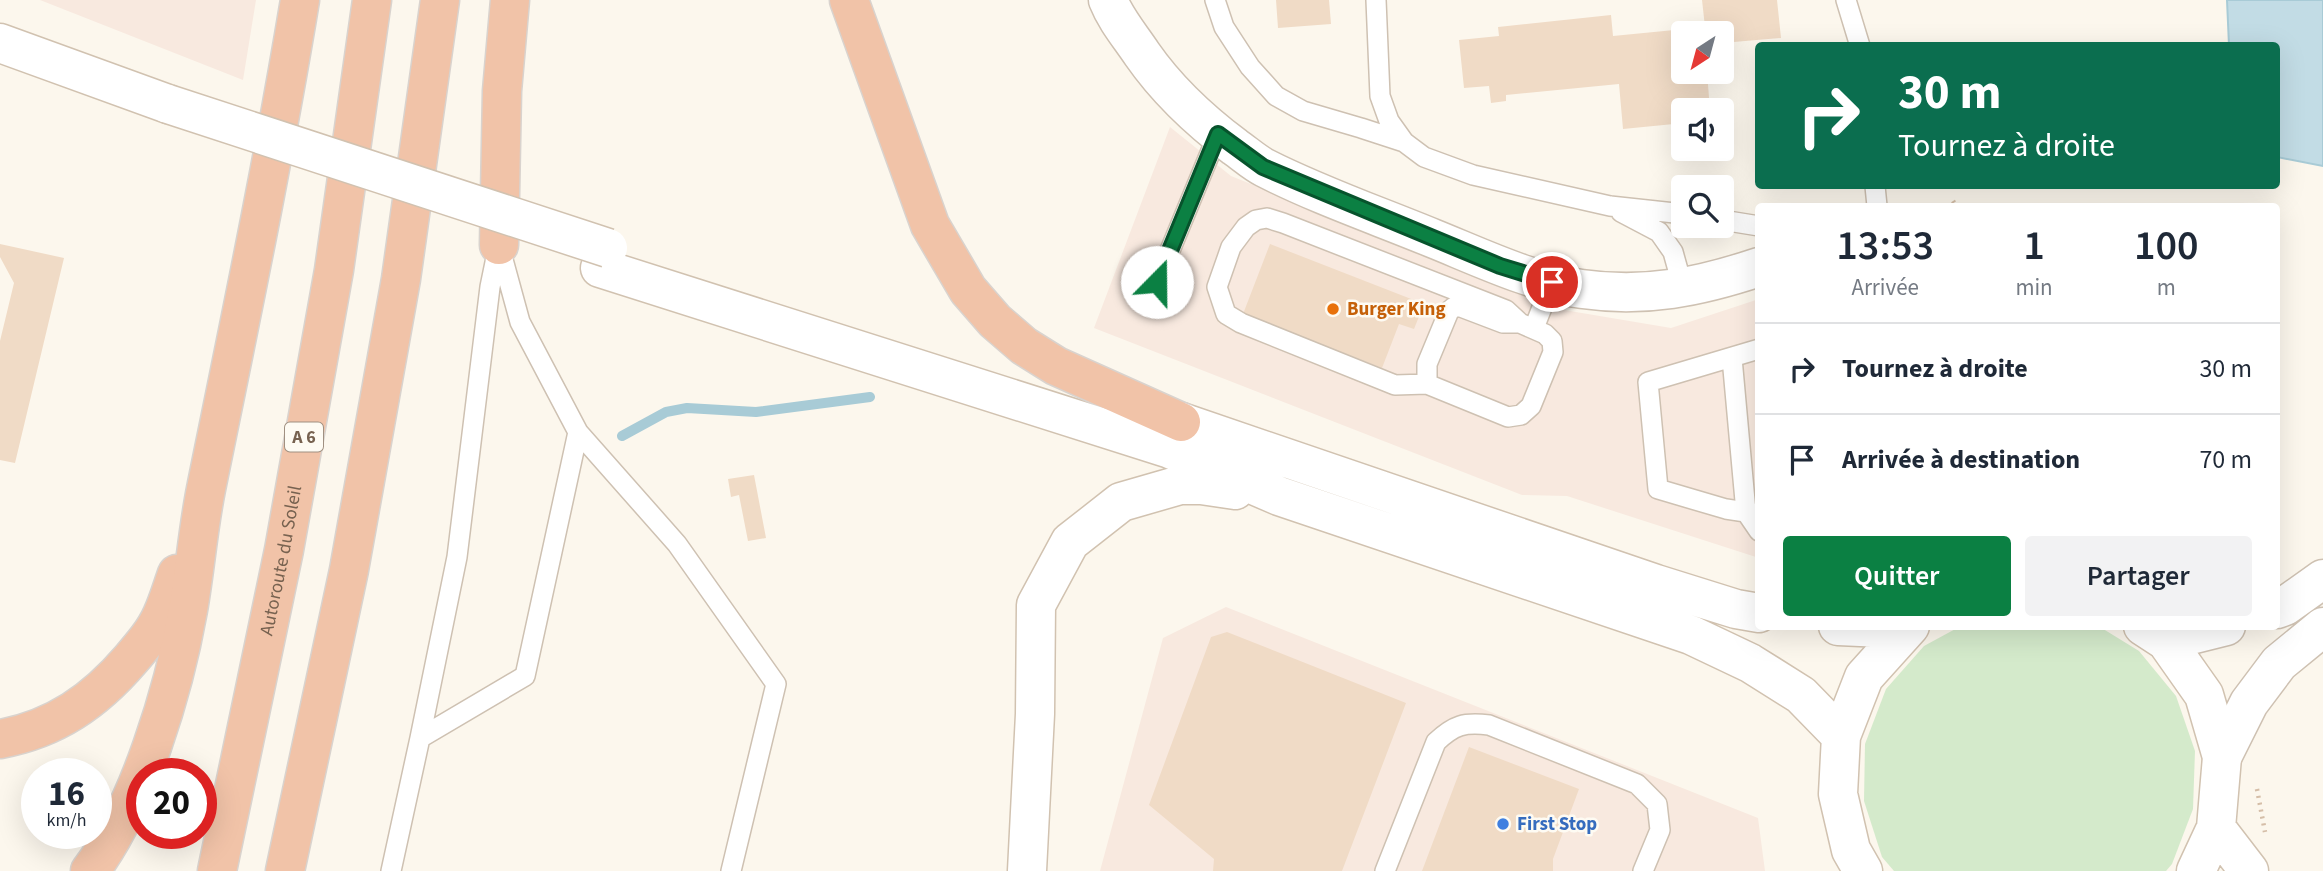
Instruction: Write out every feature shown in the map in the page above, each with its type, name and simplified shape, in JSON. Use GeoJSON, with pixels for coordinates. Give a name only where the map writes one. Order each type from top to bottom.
{"type":"FeatureCollection","features":[{"type":"Feature","properties":{"kind":"highway"},"geometry":{"type":"LineString","coordinates":[[90,871],[103,855],[130,800],[154,740],[174,670],[188,610],[201,513],[247,287],[300,0]]}},
{"type":"Feature","properties":{"kind":"highway","name":"Autoroute du Soleil"},"geometry":{"type":"LineString","coordinates":[[217,871],[287,536],[334,270],[372,0]]}},
{"type":"Feature","properties":{"kind":"highway"},"geometry":{"type":"LineString","coordinates":[[285,871],[354,544],[401,279],[440,0]]}},
{"type":"Feature","properties":{"kind":"highway"},"geometry":{"type":"LineString","coordinates":[[499,245],[502,91],[510,0]]}},
{"type":"Feature","properties":{"kind":"highway"},"geometry":{"type":"LineString","coordinates":[[849,0],[930,225],[968,290],[995,321],[1024,346],[1056,366],[1181,422]]}},
{"type":"Feature","properties":{"kind":"highway"},"geometry":{"type":"LineString","coordinates":[[0,739],[59,719],[92,700],[112,682],[146,642],[162,616],[201,513]]}},
{"type":"Feature","properties":{"kind":"main road"},"geometry":{"type":"LineString","coordinates":[[1108,0],[1113,12],[1156,74],[1183,104],[1263,167],[1500,266],[1580,289],[1633,293],[1683,288],[1755,268]]}},
{"type":"Feature","properties":{"kind":"main road"},"geometry":{"type":"LineString","coordinates":[[0,43],[165,114]]}},
{"type":"Feature","properties":{"kind":"main road"},"geometry":{"type":"LineString","coordinates":[[0,71],[165,114],[604,258],[1170,450],[1279,496],[1690,635],[1750,663],[1801,695],[1841,736]]}},
{"type":"Feature","properties":{"kind":"main road"},"geometry":{"type":"LineString","coordinates":[[604,258],[1055,392],[1181,422],[1656,583],[1736,609],[1755,612]]}},
{"type":"Feature","properties":{"kind":"main road"},"geometry":{"type":"LineString","coordinates":[[1027,871],[1035,715],[1036,604],[1070,542],[1121,502],[1180,485],[1201,485],[1279,496]]}},
{"type":"Feature","properties":{"kind":"main road"},"geometry":{"type":"LineString","coordinates":[[2280,608],[2323,579]]}},
{"type":"Feature","properties":{"kind":"main road"},"geometry":{"type":"LineString","coordinates":[[2222,758],[2249,703],[2279,663],[2323,627]]}},
{"type":"Feature","properties":{"kind":"main road"},"geometry":{"type":"LineString","coordinates":[[1854,864],[1838,794],[1841,736],[1864,677],[1906,630]]}},
{"type":"Feature","properties":{"kind":"main road"},"geometry":{"type":"LineString","coordinates":[[2154,634],[2190,630]]}},
{"type":"Feature","properties":{"kind":"main road"},"geometry":{"type":"LineString","coordinates":[[2154,634],[2204,695],[2222,758],[2216,828],[2196,871]]}},
{"type":"Feature","properties":{"kind":"main road"},"geometry":{"type":"LineString","coordinates":[[2216,828],[2256,856]]}},
{"type":"Feature","properties":{"kind":"lane"},"geometry":{"type":"LineString","coordinates":[[1215,0],[1224,27],[1250,67],[1276,96],[1303,111],[1404,142]]}},
{"type":"Feature","properties":{"kind":"lane"},"geometry":{"type":"LineString","coordinates":[[1376,0],[1380,96],[1389,121],[1404,142],[1424,157],[1473,175],[1610,206],[1671,213]]}},
{"type":"Feature","properties":{"kind":"lane"},"geometry":{"type":"LineString","coordinates":[[1846,0],[1859,42]]}},
{"type":"Feature","properties":{"kind":"lane"},"geometry":{"type":"LineString","coordinates":[[1157,282],[1218,134]]}},
{"type":"Feature","properties":{"kind":"lane"},"geometry":{"type":"LineString","coordinates":[[1610,206],[1659,232],[1673,253],[1683,288]]}},
{"type":"Feature","properties":{"kind":"lane"},"geometry":{"type":"LineString","coordinates":[[1267,218],[1506,310],[1527,326],[1545,334],[1552,341],[1553,352],[1531,406],[1521,415],[1508,416],[1427,384],[1395,385],[1241,323],[1226,314],[1217,287],[1231,247],[1246,227],[1256,220],[1267,218]]}},
{"type":"Feature","properties":{"kind":"lane"},"geometry":{"type":"LineString","coordinates":[[1734,222],[1755,225]]}},
{"type":"Feature","properties":{"kind":"lane"},"geometry":{"type":"LineString","coordinates":[[499,245],[520,322],[578,432],[677,544],[776,684],[732,871]]}},
{"type":"Feature","properties":{"kind":"lane"},"geometry":{"type":"LineString","coordinates":[[391,871],[457,557],[490,286],[499,245]]}},
{"type":"Feature","properties":{"kind":"lane"},"geometry":{"type":"LineString","coordinates":[[1527,326],[1552,282]]}},
{"type":"Feature","properties":{"kind":"lane"},"geometry":{"type":"LineString","coordinates":[[1427,384],[1427,364],[1449,311],[1454,307],[1461,307],[1503,323],[1527,326]]}},
{"type":"Feature","properties":{"kind":"lane"},"geometry":{"type":"LineString","coordinates":[[1732,358],[1752,513],[1726,509],[1658,489],[1648,382],[1755,350]]}},
{"type":"Feature","properties":{"kind":"lane"},"geometry":{"type":"LineString","coordinates":[[421,738],[525,676],[578,432]]}},
{"type":"Feature","properties":{"kind":"lane"},"geometry":{"type":"LineString","coordinates":[[1385,871],[1436,742],[1449,729],[1470,723],[1489,725],[1637,784],[1657,804],[1660,830],[1643,871]]}},
{"type":"Feature","properties":{"kind":"path"},"geometry":{"type":"LineString","coordinates":[[2256,856],[2266,830],[2257,789],[2259,778]]}},
{"type":"Feature","properties":{"kind":"shaded area"},"geometry":{"type":"Polygon","coordinates":[[[40,0],[256,0],[243,80],[40,0]]]}},
{"type":"Feature","properties":{"kind":"shaded area"},"geometry":{"type":"Polygon","coordinates":[[[1170,127],[1231,176],[1564,310],[1671,328],[1755,300],[1755,557],[1567,496],[1522,495],[1094,328],[1170,127]]]}},
{"type":"Feature","properties":{"kind":"shaded area"},"geometry":{"type":"Polygon","coordinates":[[[1226,607],[1758,818],[1765,871],[1100,871],[1163,638],[1226,607]]]}},
{"type":"Feature","properties":{"kind":"green space"},"geometry":{"type":"Polygon","coordinates":[[[1953,630],[2105,630],[2139,651],[2176,696],[2195,751],[2193,809],[2172,864],[2166,871],[1894,871],[1882,857],[1864,801],[1865,744],[1886,689],[1924,646],[1953,630]]]}},
{"type":"Feature","properties":{"kind":"water"},"geometry":{"type":"Polygon","coordinates":[[[2227,0],[2323,0],[2323,166],[2280,158],[2280,42],[2229,42],[2227,0]]]}},
{"type":"Feature","properties":{"kind":"building"},"geometry":{"type":"Polygon","coordinates":[[[1276,0],[1329,0],[1331,24],[1278,28],[1276,0]]]}},
{"type":"Feature","properties":{"kind":"building"},"geometry":{"type":"Polygon","coordinates":[[[1702,0],[1777,0],[1781,38],[1734,42],[1734,21],[1704,21],[1702,0]]]}},
{"type":"Feature","properties":{"kind":"building"},"geometry":{"type":"Polygon","coordinates":[[[1611,15],[1613,36],[1671,30],[1671,84],[1708,84],[1709,98],[1671,98],[1671,124],[1623,129],[1619,84],[1506,95],[1506,101],[1491,103],[1489,86],[1464,88],[1459,40],[1499,36],[1498,27],[1611,15]]]}},
{"type":"Feature","properties":{"kind":"building"},"geometry":{"type":"Polygon","coordinates":[[[0,244],[64,258],[15,463],[0,460],[0,341],[14,283],[0,257],[0,244]]]}},
{"type":"Feature","properties":{"kind":"building","name":"Burger King"},"geometry":{"type":"Polygon","coordinates":[[[1270,244],[1424,304],[1414,329],[1399,324],[1382,368],[1243,314],[1270,244]]]}},
{"type":"Feature","properties":{"kind":"building"},"geometry":{"type":"Polygon","coordinates":[[[754,475],[766,538],[748,541],[739,495],[731,497],[728,479],[754,475]]]}},
{"type":"Feature","properties":{"kind":"building"},"geometry":{"type":"Polygon","coordinates":[[[1227,632],[1406,703],[1342,871],[1213,871],[1214,859],[1149,805],[1211,637],[1227,632]]]}},
{"type":"Feature","properties":{"kind":"building","name":"First Stop"},"geometry":{"type":"Polygon","coordinates":[[[1469,747],[1579,789],[1553,859],[1553,871],[1422,871],[1469,747]]]}},
{"type":"Feature","properties":{"kind":"waterway"},"geometry":{"type":"LineString","coordinates":[[622,436],[666,412],[687,408],[756,412],[870,397]]}},
{"type":"Feature","properties":{"kind":"place","name":"Burger King"},"geometry":{"type":"Point","coordinates":[1333,309]}},
{"type":"Feature","properties":{"kind":"place","name":"First Stop"},"geometry":{"type":"Point","coordinates":[1503,824]}},
{"type":"Feature","properties":{"kind":"route"},"geometry":{"type":"LineString","coordinates":[[1157,282],[1218,134],[1263,167],[1323,194],[1500,266],[1552,282]]}}]}
